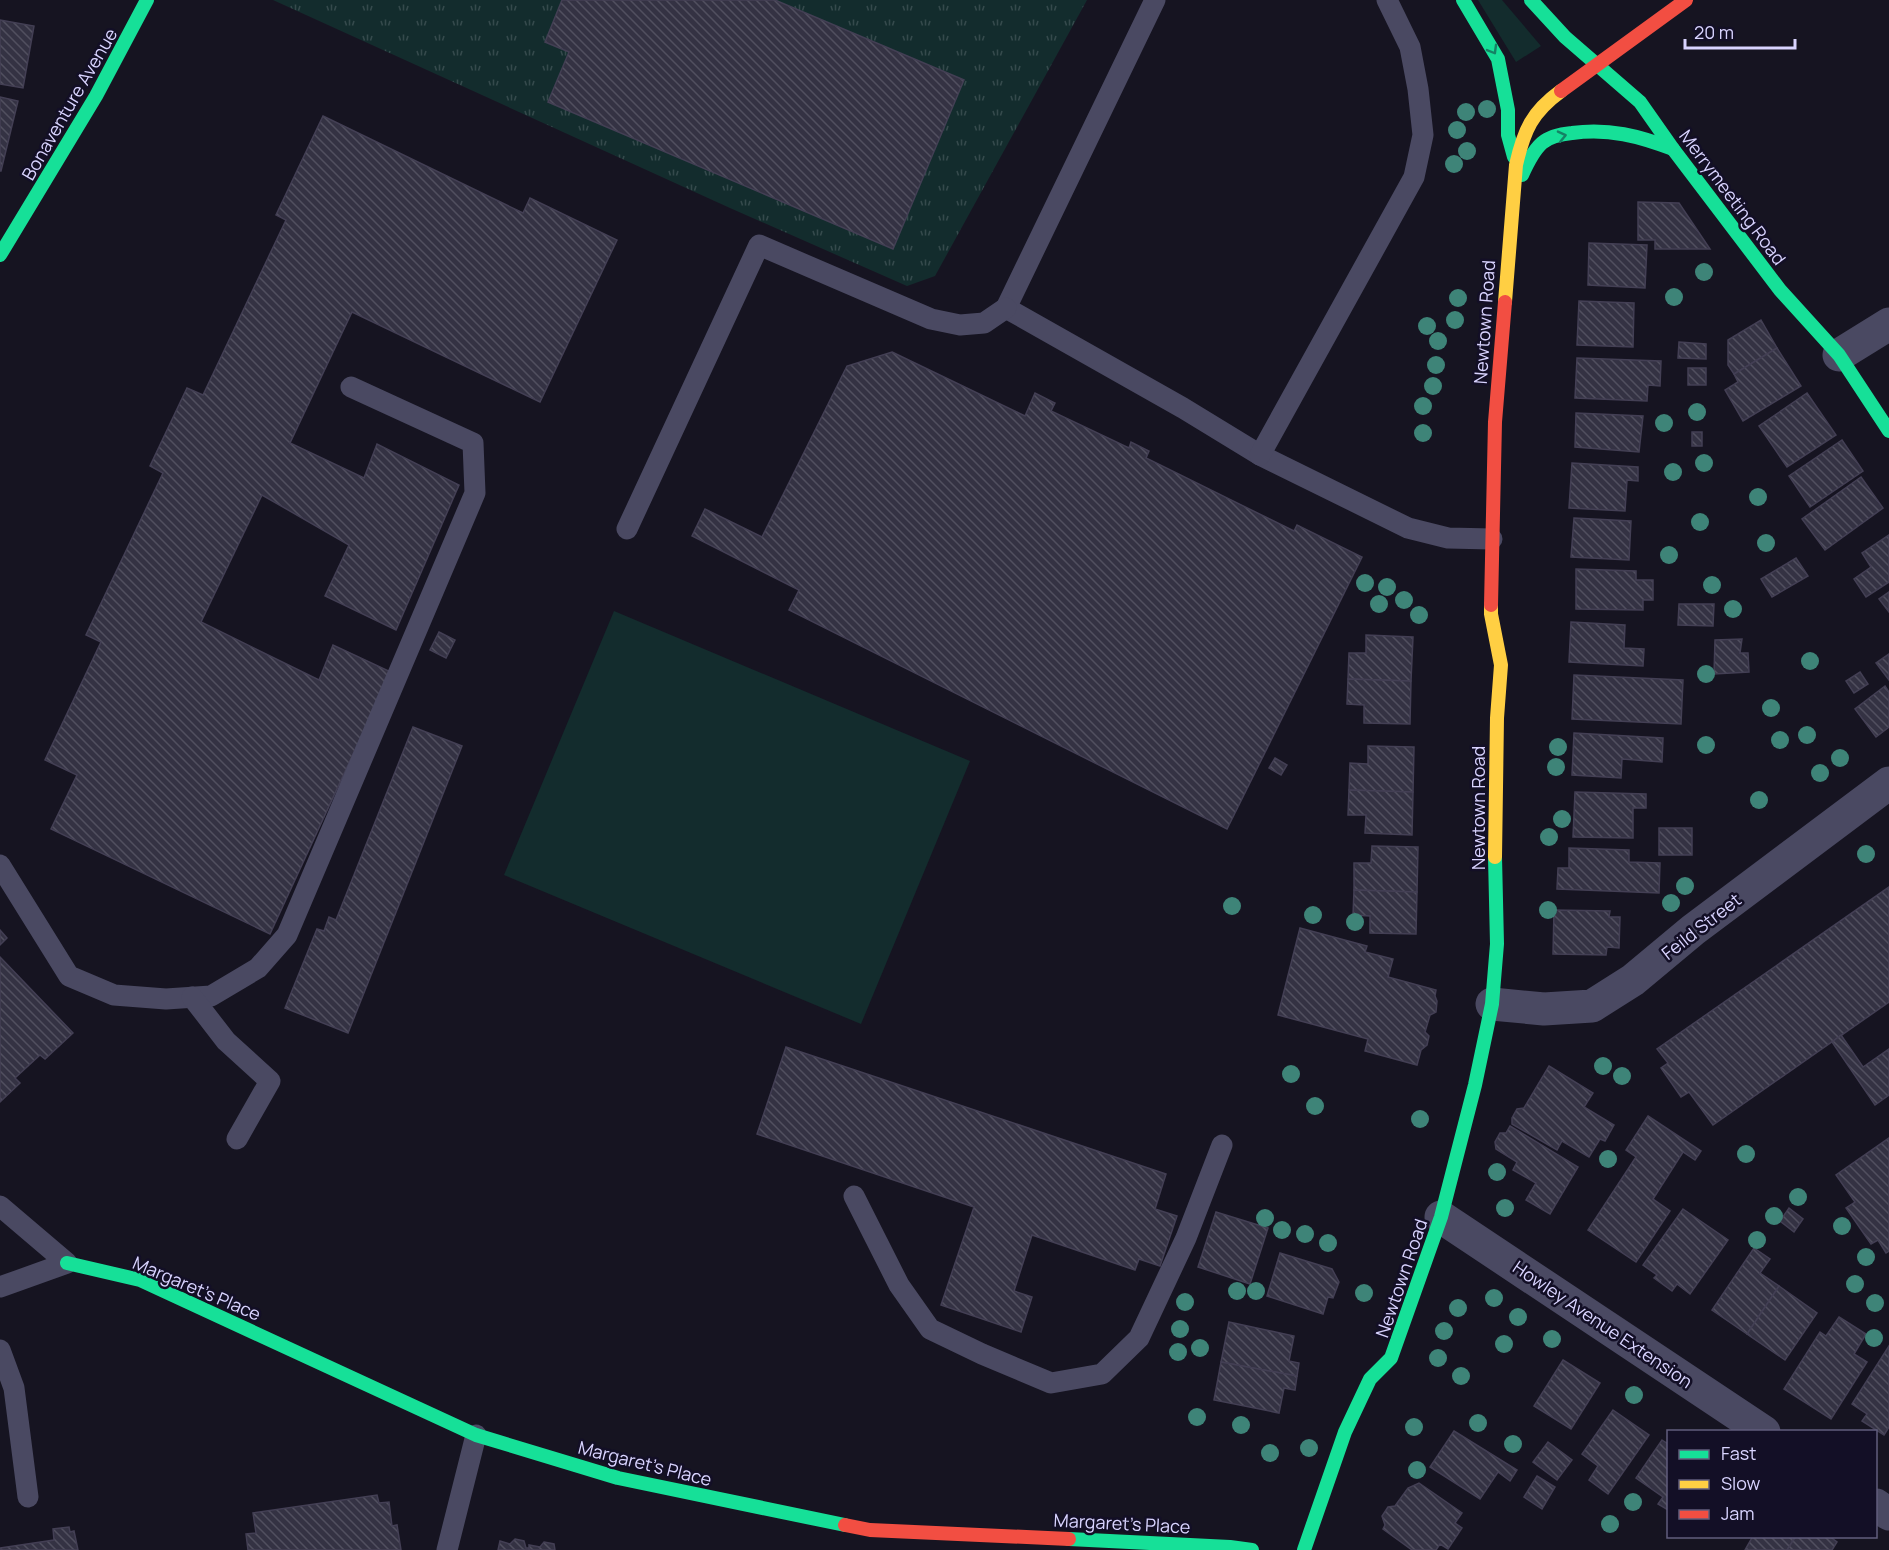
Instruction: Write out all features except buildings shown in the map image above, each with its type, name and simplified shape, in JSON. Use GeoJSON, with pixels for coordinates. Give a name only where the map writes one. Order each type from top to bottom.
{"type":"FeatureCollection","features":[{"type":"Feature","properties":{"kind":"street","name":"Bonaventure Avenue"},"geometry":{"type":"LineString","coordinates":[[0,255],[96,96],[147,0]]}},
{"type":"Feature","properties":{"kind":"street"},"geometry":{"type":"LineString","coordinates":[[1463,0],[1498,59],[1504,82],[1508,110],[1508,135],[1515,165]]}},
{"type":"Feature","properties":{"kind":"street","name":"Merrymeeting Road"},"geometry":{"type":"LineString","coordinates":[[1531,0],[1596,65],[1640,102],[1780,290],[1839,355],[1889,431]]}},
{"type":"Feature","properties":{"kind":"street","name":"Newtown Road"},"geometry":{"type":"LineString","coordinates":[[1304,1550],[1344,1432],[1370,1379],[1391,1358],[1441,1217],[1492,1004],[1497,944],[1494,822],[1501,665],[1491,614],[1495,422],[1515,165],[1523,135],[1532,118],[1544,104],[1686,0]]}},
{"type":"Feature","properties":{"kind":"street"},"geometry":{"type":"LineString","coordinates":[[1513,193],[1529,160],[1543,141],[1561,135],[1596,131],[1619,132],[1673,149]]}},
{"type":"Feature","properties":{"kind":"street"},"geometry":{"type":"LineString","coordinates":[[1839,355],[1889,324]]}},
{"type":"Feature","properties":{"kind":"street","name":"Feild Street"},"geometry":{"type":"LineString","coordinates":[[1492,1004],[1544,1009],[1592,1006],[1633,980],[1693,930],[1889,783]]}},
{"type":"Feature","properties":{"kind":"street","name":"Howley Avenue Extension"},"geometry":{"type":"LineString","coordinates":[[1441,1217],[1762,1430]]}},
{"type":"Feature","properties":{"kind":"street","name":"Margaret's Place"},"geometry":{"type":"LineString","coordinates":[[67,1263],[140,1280],[476,1435],[618,1478],[870,1530],[1230,1546],[1252,1550]]}},
{"type":"Feature","properties":{"kind":"lane"},"geometry":{"type":"LineString","coordinates":[[627,529],[759,245],[931,319],[960,325],[984,323],[1006,308],[1155,0]]}},
{"type":"Feature","properties":{"kind":"lane"},"geometry":{"type":"LineString","coordinates":[[1260,455],[1414,177],[1423,135],[1419,89],[1410,47],[1387,0]]}},
{"type":"Feature","properties":{"kind":"lane"},"geometry":{"type":"LineString","coordinates":[[1006,308],[1183,408],[1260,455],[1408,528],[1448,538],[1492,539]]}},
{"type":"Feature","properties":{"kind":"lane"},"geometry":{"type":"LineString","coordinates":[[0,865],[69,976],[114,995],[166,999],[211,996],[258,968],[286,935],[475,493],[473,443],[351,387]]}},
{"type":"Feature","properties":{"kind":"lane"},"geometry":{"type":"LineString","coordinates":[[192,997],[226,1041],[270,1081],[237,1139]]}},
{"type":"Feature","properties":{"kind":"lane"},"geometry":{"type":"LineString","coordinates":[[854,1196],[899,1285],[930,1329],[1051,1383],[1102,1374],[1139,1338],[1186,1238],[1222,1145]]}},
{"type":"Feature","properties":{"kind":"lane"},"geometry":{"type":"LineString","coordinates":[[0,1206],[67,1263],[0,1287]]}},
{"type":"Feature","properties":{"kind":"lane"},"geometry":{"type":"LineString","coordinates":[[0,1350],[14,1388],[28,1497]]}},
{"type":"Feature","properties":{"kind":"lane"},"geometry":{"type":"LineString","coordinates":[[447,1550],[476,1435]]}},
{"type":"Feature","properties":{"kind":"green space"},"geometry":{"type":"Polygon","coordinates":[[[273,0],[1087,0],[935,276],[907,286],[273,0]]]}},
{"type":"Feature","properties":{"kind":"green space"},"geometry":{"type":"Polygon","coordinates":[[[1478,0],[1502,0],[1541,46],[1516,62],[1478,0]]]}},
{"type":"Feature","properties":{"kind":"green space"},"geometry":{"type":"Polygon","coordinates":[[[614,611],[970,761],[861,1024],[504,875],[614,611]]]}},
{"type":"Feature","properties":{"kind":"traffic: fast"},"geometry":{"type":"LineString","coordinates":[[0,255],[96,96],[147,0]]}},
{"type":"Feature","properties":{"kind":"traffic: fast"},"geometry":{"type":"LineString","coordinates":[[1463,0],[1498,59],[1508,110],[1508,135],[1514,157]]}},
{"type":"Feature","properties":{"kind":"traffic: fast"},"geometry":{"type":"LineString","coordinates":[[1531,0],[1565,37],[1640,102],[1780,290],[1839,355],[1889,431]]}},
{"type":"Feature","properties":{"kind":"traffic: fast"},"geometry":{"type":"LineString","coordinates":[[1522,175],[1528,162],[1542,143],[1564,134],[1611,132],[1648,140],[1673,149]]}},
{"type":"Feature","properties":{"kind":"traffic: fast"},"geometry":{"type":"LineString","coordinates":[[1304,1550],[1345,1432],[1370,1379],[1391,1358],[1441,1217],[1475,1085],[1492,1004],[1497,944],[1495,857]]}},
{"type":"Feature","properties":{"kind":"traffic: fast"},"geometry":{"type":"LineString","coordinates":[[67,1263],[140,1280],[476,1435],[618,1478],[845,1525]]}},
{"type":"Feature","properties":{"kind":"traffic: fast"},"geometry":{"type":"LineString","coordinates":[[1069,1539],[1252,1550]]}},
{"type":"Feature","properties":{"kind":"traffic: slow"},"geometry":{"type":"LineString","coordinates":[[1505,302],[1516,165],[1519,153],[1526,132],[1536,114],[1561,91]]}},
{"type":"Feature","properties":{"kind":"traffic: slow"},"geometry":{"type":"LineString","coordinates":[[1491,605],[1501,665],[1497,718],[1495,857]]}},
{"type":"Feature","properties":{"kind":"traffic: jam"},"geometry":{"type":"LineString","coordinates":[[1561,91],[1686,0]]}},
{"type":"Feature","properties":{"kind":"traffic: jam"},"geometry":{"type":"LineString","coordinates":[[1491,605],[1495,422],[1505,302]]}},
{"type":"Feature","properties":{"kind":"traffic: jam"},"geometry":{"type":"LineString","coordinates":[[845,1525],[870,1530],[1069,1539]]}}]}
